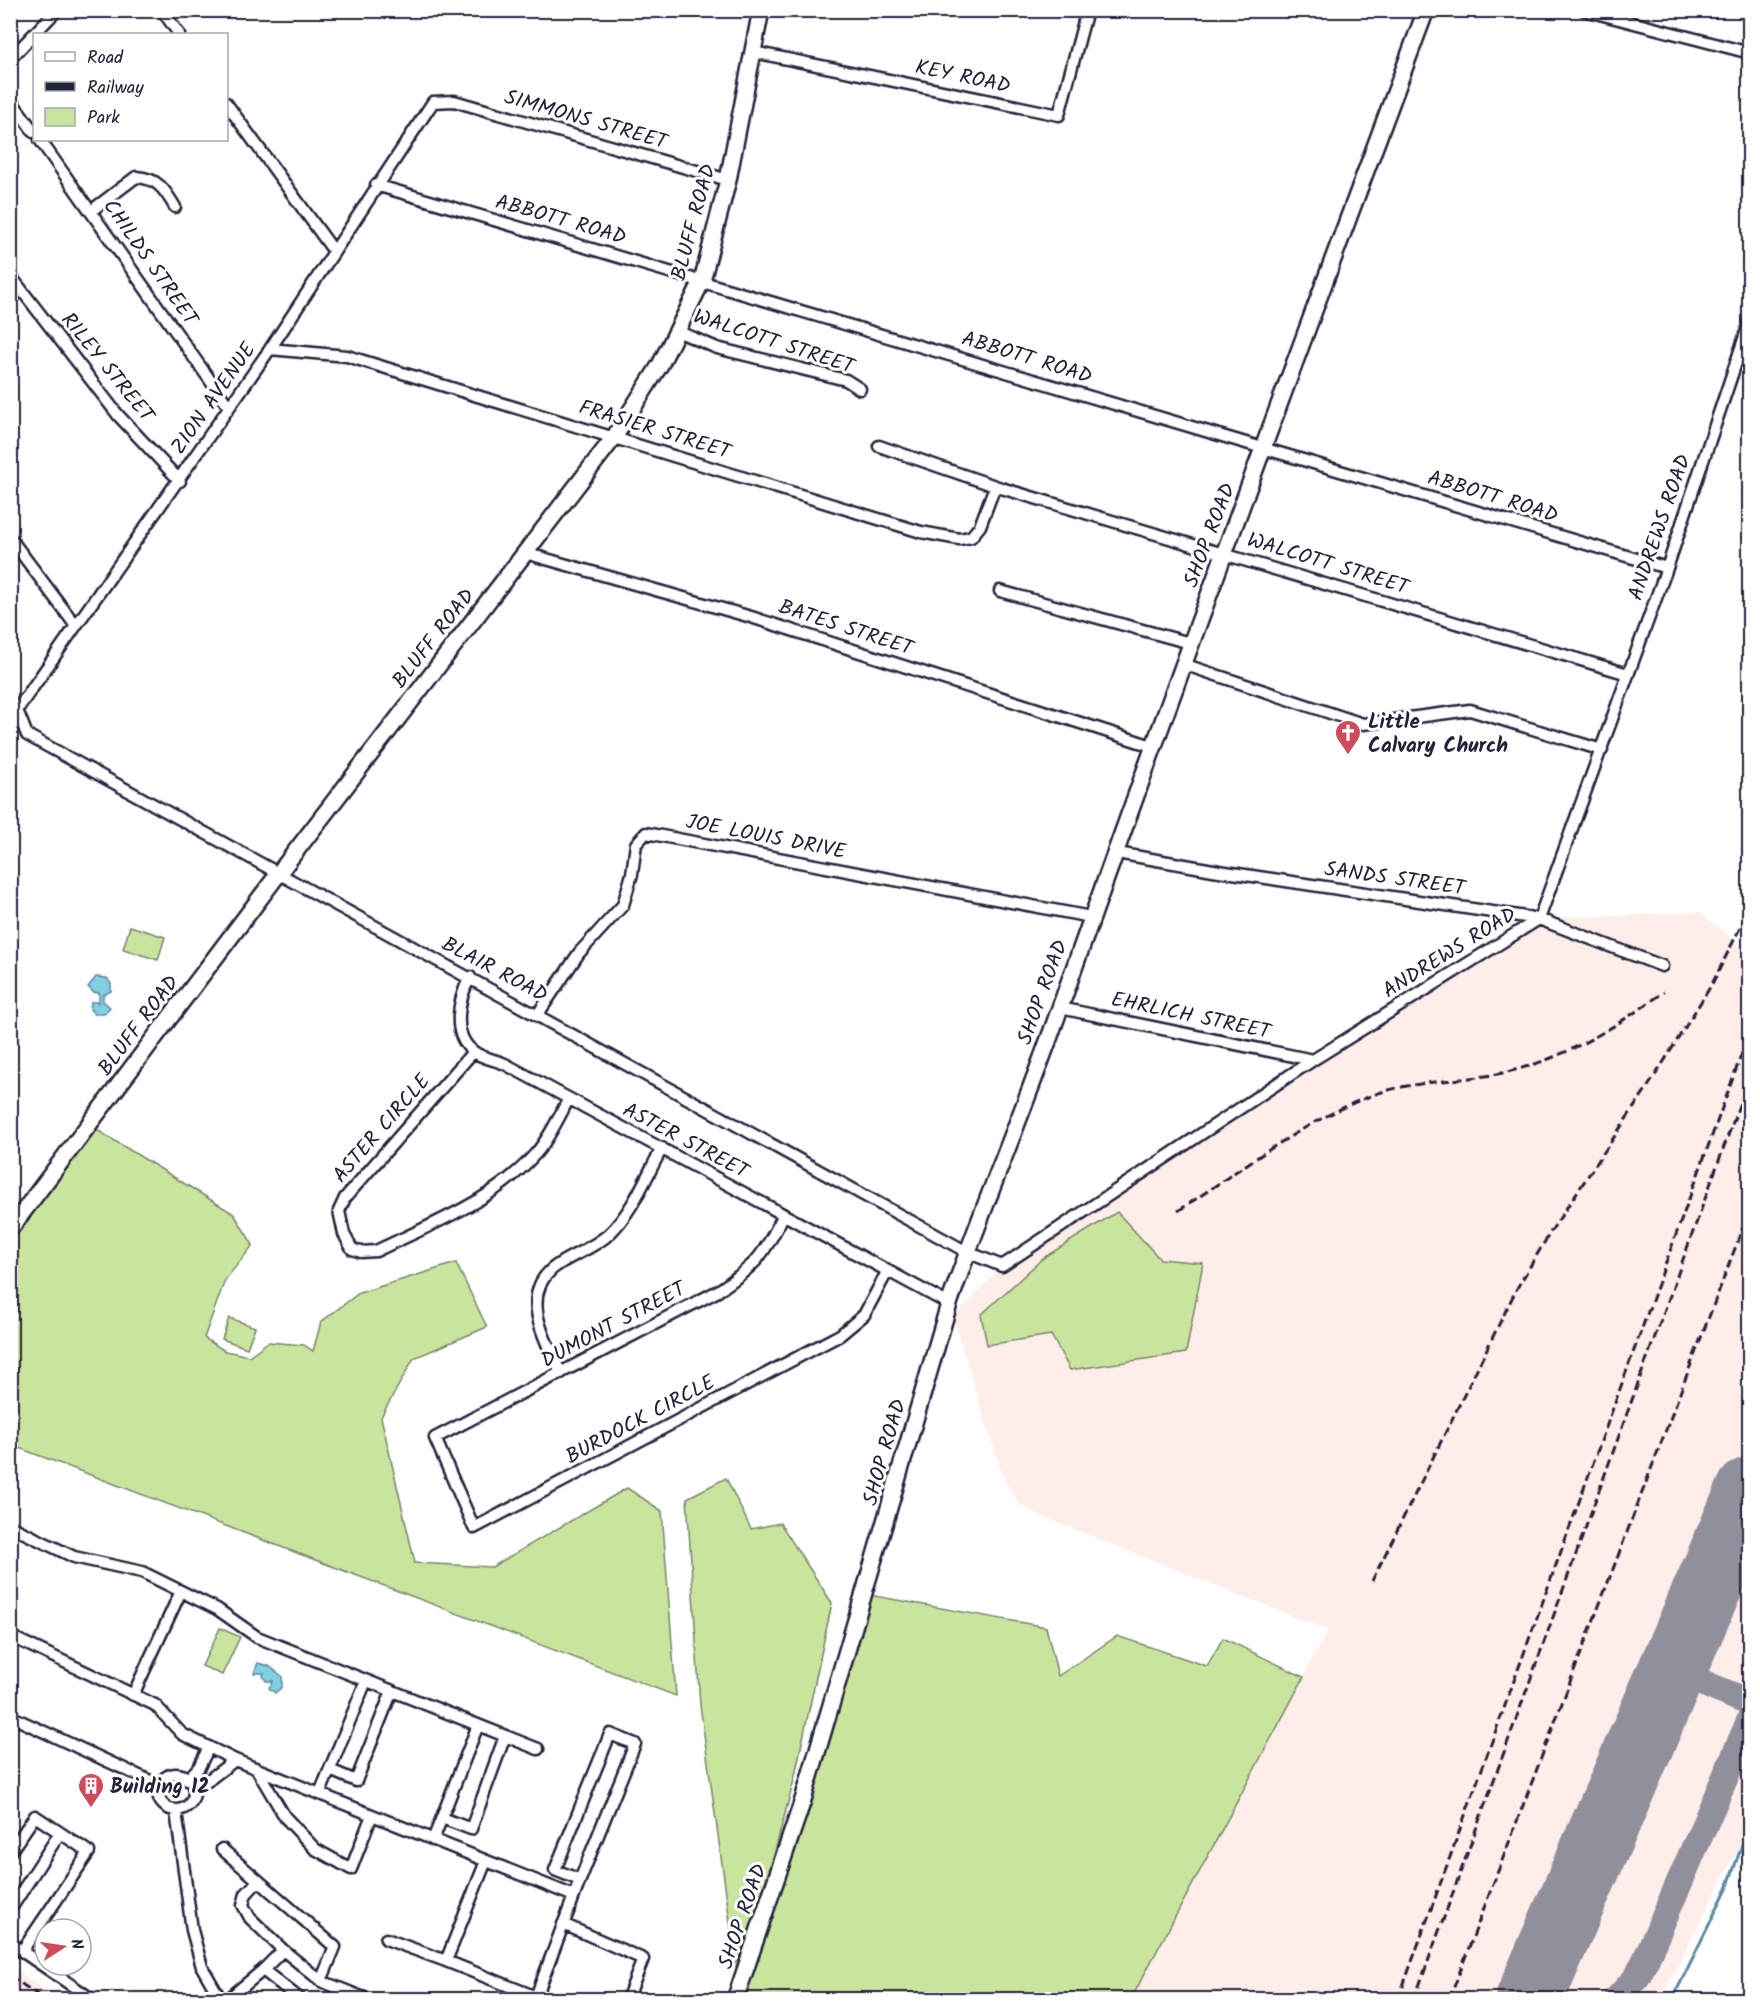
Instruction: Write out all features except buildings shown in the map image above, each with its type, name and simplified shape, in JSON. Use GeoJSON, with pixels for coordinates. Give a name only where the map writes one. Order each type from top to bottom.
{"type":"FeatureCollection","features":[{"type":"Feature","properties":{"kind":"street"},"geometry":{"type":"LineString","coordinates":[[34,33],[57,10]]}},
{"type":"Feature","properties":{"kind":"street"},"geometry":{"type":"LineString","coordinates":[[162,10],[178,33]]}},
{"type":"Feature","properties":{"kind":"street","name":"BLUFF ROAD"},"geometry":{"type":"LineString","coordinates":[[10,1229],[279,873],[615,436],[660,365],[702,280],[728,180],[761,10]]}},
{"type":"Feature","properties":{"kind":"street","name":"KEY ROAD"},"geometry":{"type":"LineString","coordinates":[[753,52],[1059,115],[1087,10]]}},
{"type":"Feature","properties":{"kind":"street","name":"SHOP ROAD"},"geometry":{"type":"LineString","coordinates":[[735,2000],[803,1800],[949,1304],[967,1252],[1060,1008],[1091,917],[1117,853],[1152,746],[1265,449],[1425,10]]}},
{"type":"Feature","properties":{"kind":"street"},"geometry":{"type":"LineString","coordinates":[[1584,10],[1749,53]]}},
{"type":"Feature","properties":{"kind":"street"},"geometry":{"type":"LineString","coordinates":[[10,58],[33,35]]}},
{"type":"Feature","properties":{"kind":"street"},"geometry":{"type":"LineString","coordinates":[[10,99],[33,131]]}},
{"type":"Feature","properties":{"kind":"street","name":"SIMMONS STREET"},"geometry":{"type":"LineString","coordinates":[[433,102],[454,101],[728,180]]}},
{"type":"Feature","properties":{"kind":"street","name":"ZION AVENUE"},"geometry":{"type":"LineString","coordinates":[[17,710],[180,481],[433,102]]}},
{"type":"Feature","properties":{"kind":"street"},"geometry":{"type":"LineString","coordinates":[[228,106],[333,250]]}},
{"type":"Feature","properties":{"kind":"street","name":"CHILDS STREET"},"geometry":{"type":"LineString","coordinates":[[41,141],[229,407]]}},
{"type":"Feature","properties":{"kind":"street"},"geometry":{"type":"LineString","coordinates":[[91,211],[136,177],[150,177],[164,188],[174,207]]}},
{"type":"Feature","properties":{"kind":"street","name":"ABBOTT ROAD"},"geometry":{"type":"LineString","coordinates":[[376,185],[1667,568]]}},
{"type":"Feature","properties":{"kind":"street","name":"RILEY STREET"},"geometry":{"type":"LineString","coordinates":[[10,275],[118,415],[180,481]]}},
{"type":"Feature","properties":{"kind":"street","name":"ANDREWS ROAD"},"geometry":{"type":"LineString","coordinates":[[967,1252],[1002,1266],[1313,1060],[1539,919],[1667,568],[1749,321]]}},
{"type":"Feature","properties":{"kind":"street","name":"WALCOTT STREET"},"geometry":{"type":"LineString","coordinates":[[677,331],[717,348],[846,380],[860,389]]}},
{"type":"Feature","properties":{"kind":"street","name":"FRASIER STREET"},"geometry":{"type":"LineString","coordinates":[[270,349],[347,356],[615,436],[921,532],[959,539],[971,537],[980,526],[995,486]]}},
{"type":"Feature","properties":{"kind":"street","name":"WALCOTT STREET"},"geometry":{"type":"LineString","coordinates":[[879,446],[995,486],[1224,552],[1628,674]]}},
{"type":"Feature","properties":{"kind":"street"},"geometry":{"type":"LineString","coordinates":[[10,538],[76,626]]}},
{"type":"Feature","properties":{"kind":"street","name":"BATES STREET"},"geometry":{"type":"LineString","coordinates":[[525,553],[752,617],[1152,746]]}},
{"type":"Feature","properties":{"kind":"street"},"geometry":{"type":"LineString","coordinates":[[1000,591],[1190,643]]}},
{"type":"Feature","properties":{"kind":"street"},"geometry":{"type":"LineString","coordinates":[[1183,664],[1363,724],[1470,710],[1602,750]]}},
{"type":"Feature","properties":{"kind":"street","name":"BLAIR ROAD"},"geometry":{"type":"LineString","coordinates":[[17,710],[27,735],[967,1252]]}},
{"type":"Feature","properties":{"kind":"street","name":"JOE LOUIS DRIVE"},"geometry":{"type":"LineString","coordinates":[[538,1014],[579,953],[624,905],[632,874],[636,844],[646,833],[1091,917]]}},
{"type":"Feature","properties":{"kind":"street","name":"SANDS STREET"},"geometry":{"type":"LineString","coordinates":[[1117,853],[1219,871],[1539,919],[1662,966]]}},
{"type":"Feature","properties":{"kind":"street"},"geometry":{"type":"LineString","coordinates":[[470,977],[461,995],[458,1015],[463,1036],[473,1052]]}},
{"type":"Feature","properties":{"kind":"street","name":"EHRLICH STREET"},"geometry":{"type":"LineString","coordinates":[[1060,1008],[1313,1060]]}},
{"type":"Feature","properties":{"kind":"street","name":"ASTER CIRCLE"},"geometry":{"type":"LineString","coordinates":[[473,1052],[345,1198],[339,1211],[344,1234],[352,1248],[361,1252],[376,1251],[483,1197],[519,1172],[540,1149],[568,1100]]}},
{"type":"Feature","properties":{"kind":"street","name":"ASTER STREET"},"geometry":{"type":"LineString","coordinates":[[473,1052],[505,1064],[949,1304]]}},
{"type":"Feature","properties":{"kind":"street"},"geometry":{"type":"LineString","coordinates":[[561,1373],[544,1338],[537,1314],[537,1292],[550,1271],[582,1253],[608,1234],[628,1211],[662,1148]]}},
{"type":"Feature","properties":{"kind":"street","name":"DUMONT STREET"},"geometry":{"type":"LineString","coordinates":[[435,1438],[718,1291],[748,1270],[765,1254],[783,1216]]}},
{"type":"Feature","properties":{"kind":"street","name":"BURDOCK CIRCLE"},"geometry":{"type":"LineString","coordinates":[[435,1438],[474,1528],[840,1335],[864,1315],[887,1272]]}},
{"type":"Feature","properties":{"kind":"street"},"geometry":{"type":"LineString","coordinates":[[10,1526],[74,1557],[142,1572],[217,1609],[257,1637],[538,1749]]}},
{"type":"Feature","properties":{"kind":"street"},"geometry":{"type":"LineString","coordinates":[[133,1695],[181,1591]]}},
{"type":"Feature","properties":{"kind":"street"},"geometry":{"type":"LineString","coordinates":[[10,1636],[155,1705],[182,1734],[235,1760],[574,1896]]}},
{"type":"Feature","properties":{"kind":"street"},"geometry":{"type":"LineString","coordinates":[[320,1793],[366,1681]]}},
{"type":"Feature","properties":{"kind":"street"},"geometry":{"type":"LineString","coordinates":[[330,1770],[356,1781],[392,1691]]}},
{"type":"Feature","properties":{"kind":"street"},"geometry":{"type":"LineString","coordinates":[[10,1716],[159,1785]]}},
{"type":"Feature","properties":{"kind":"street"},"geometry":{"type":"LineString","coordinates":[[433,1840],[478,1725]]}},
{"type":"Feature","properties":{"kind":"street"},"geometry":{"type":"LineString","coordinates":[[386,1939],[539,1998],[563,1924],[635,1744],[610,1734],[555,1870],[580,1880]]}},
{"type":"Feature","properties":{"kind":"street"},"geometry":{"type":"LineString","coordinates":[[442,1818],[471,1829],[505,1736]]}},
{"type":"Feature","properties":{"kind":"street"},"geometry":{"type":"LineString","coordinates":[[188,1780],[199,1767],[209,1747]]}},
{"type":"Feature","properties":{"kind":"street"},"geometry":{"type":"LineString","coordinates":[[176,1810],[191,1802],[194,1791],[235,1760]]}},
{"type":"Feature","properties":{"kind":"street"},"geometry":{"type":"LineString","coordinates":[[256,1768],[285,1817],[307,1841],[315,1849],[351,1869],[372,1815]]}},
{"type":"Feature","properties":{"kind":"street"},"geometry":{"type":"LineString","coordinates":[[159,1785],[172,1774],[188,1780],[194,1791]]}},
{"type":"Feature","properties":{"kind":"street"},"geometry":{"type":"LineString","coordinates":[[159,1785],[161,1803],[176,1810]]}},
{"type":"Feature","properties":{"kind":"street"},"geometry":{"type":"LineString","coordinates":[[176,1810],[192,1930],[202,1967],[221,2000]]}},
{"type":"Feature","properties":{"kind":"street"},"geometry":{"type":"LineString","coordinates":[[10,1851],[35,1816],[89,1851],[22,1951]]}},
{"type":"Feature","properties":{"kind":"street"},"geometry":{"type":"LineString","coordinates":[[10,1910],[60,1833]]}},
{"type":"Feature","properties":{"kind":"street"},"geometry":{"type":"LineString","coordinates":[[222,1849],[335,1947],[321,1981]]}},
{"type":"Feature","properties":{"kind":"street"},"geometry":{"type":"LineString","coordinates":[[446,1961],[486,1861]]}},
{"type":"Feature","properties":{"kind":"street"},"geometry":{"type":"LineString","coordinates":[[258,1881],[246,1894],[243,1905],[250,1918],[283,1950],[321,1981],[364,1998]]}},
{"type":"Feature","properties":{"kind":"street"},"geometry":{"type":"LineString","coordinates":[[563,1924],[643,1959],[627,2000]]}},
{"type":"Feature","properties":{"kind":"street"},"geometry":{"type":"LineString","coordinates":[[10,1943],[93,2000]]}},
{"type":"Feature","properties":{"kind":"street"},"geometry":{"type":"LineString","coordinates":[[228,2000],[283,1950]]}},
{"type":"Feature","properties":{"kind":"street"},"geometry":{"type":"LineString","coordinates":[[263,1970],[301,2000]]}},
{"type":"Feature","properties":{"kind":"shaded area"},"geometry":{"type":"Polygon","coordinates":[[[1700,912],[1749,954],[1749,1828],[1660,1999],[1131,1999],[1328,1630],[1038,1515],[1019,1504],[1003,1477],[953,1318],[1002,1266],[1539,919],[1700,912]]]}},
{"type":"Feature","properties":{"kind":"shaded area"},"geometry":{"type":"Polygon","coordinates":[[[11,1967],[59,1999],[11,1999],[11,1967]]]}},
{"type":"Feature","properties":{"kind":"green space"},"geometry":{"type":"Polygon","coordinates":[[[130,926],[165,937],[158,960],[123,949],[130,926]]]}},
{"type":"Feature","properties":{"kind":"green space"},"geometry":{"type":"Polygon","coordinates":[[[89,1125],[234,1214],[253,1245],[225,1280],[204,1338],[225,1351],[249,1356],[268,1342],[304,1345],[313,1351],[321,1322],[359,1293],[456,1263],[487,1327],[414,1358],[381,1417],[415,1563],[492,1567],[627,1488],[662,1511],[676,1696],[11,1445],[10,1229],[89,1125]]]}},
{"type":"Feature","properties":{"kind":"green space"},"geometry":{"type":"Polygon","coordinates":[[[1117,1212],[1160,1259],[1203,1263],[1186,1353],[1070,1370],[1051,1335],[987,1345],[981,1315],[1043,1258],[1117,1212]]]}},
{"type":"Feature","properties":{"kind":"green space"},"geometry":{"type":"Polygon","coordinates":[[[229,1318],[255,1327],[247,1348],[222,1339],[229,1318]]]}},
{"type":"Feature","properties":{"kind":"green space"},"geometry":{"type":"Polygon","coordinates":[[[726,1478],[751,1529],[780,1523],[832,1603],[794,1780],[742,1975],[864,1594],[1046,1627],[1058,1676],[1117,1636],[1207,1666],[1223,1638],[1304,1677],[1131,1999],[735,1999],[739,1987],[700,1705],[687,1498],[726,1478]]]}},
{"type":"Feature","properties":{"kind":"green space"},"geometry":{"type":"Polygon","coordinates":[[[220,1628],[240,1637],[222,1675],[202,1666],[220,1628]]]}},
{"type":"Feature","properties":{"kind":"water"},"geometry":{"type":"Polygon","coordinates":[[[96,977],[107,978],[111,984],[111,991],[103,995],[103,1001],[110,1007],[104,1014],[94,1014],[90,1009],[91,1002],[99,1002],[99,993],[93,992],[88,987],[96,977]]]}},
{"type":"Feature","properties":{"kind":"water"},"geometry":{"type":"Polygon","coordinates":[[[258,1663],[269,1666],[282,1676],[282,1687],[275,1693],[269,1688],[273,1681],[266,1681],[264,1673],[254,1673],[258,1663]]]}},
{"type":"Feature","properties":{"kind":"waterway"},"geometry":{"type":"LineString","coordinates":[[1672,2000],[1727,1888],[1750,1822]]}},
{"type":"Feature","properties":{"kind":"taxiway"},"geometry":{"type":"LineString","coordinates":[[1672,1670],[1750,1703]]}},
{"type":"Feature","properties":{"kind":"taxiway"},"geometry":{"type":"LineString","coordinates":[[1616,2000],[1637,1977],[1646,1959],[1750,1720]]}},
{"type":"Feature","properties":{"kind":"runway"},"geometry":{"type":"LineString","coordinates":[[1529,2000],[1750,1491]]}},
{"type":"Feature","properties":{"kind":"railway"},"geometry":{"type":"LineString","coordinates":[[1372,1581],[1516,1290],[1551,1231],[1653,1079],[1712,984],[1750,908]]}},
{"type":"Feature","properties":{"kind":"railway"},"geometry":{"type":"LineString","coordinates":[[1178,1211],[1296,1133],[1347,1106],[1373,1095],[1407,1086],[1494,1075],[1552,1058],[1591,1039],[1664,992]]}},
{"type":"Feature","properties":{"kind":"railway"},"geometry":{"type":"LineString","coordinates":[[1398,2000],[1750,1031]]}},
{"type":"Feature","properties":{"kind":"railway"},"geometry":{"type":"LineString","coordinates":[[1414,2000],[1750,1075]]}},
{"type":"Feature","properties":{"kind":"railway"},"geometry":{"type":"LineString","coordinates":[[1449,2000],[1750,1209]]}},
{"type":"Feature","properties":{"kind":"railway"},"geometry":{"type":"LineString","coordinates":[[10,1976],[45,2000]]}},
{"type":"Feature","properties":{"kind":"place","name":"Little Calvary Church"},"geometry":{"type":"Point","coordinates":[1348,756]}},
{"type":"Feature","properties":{"kind":"place","name":"Building 12"},"geometry":{"type":"Point","coordinates":[91,1809]}}]}
